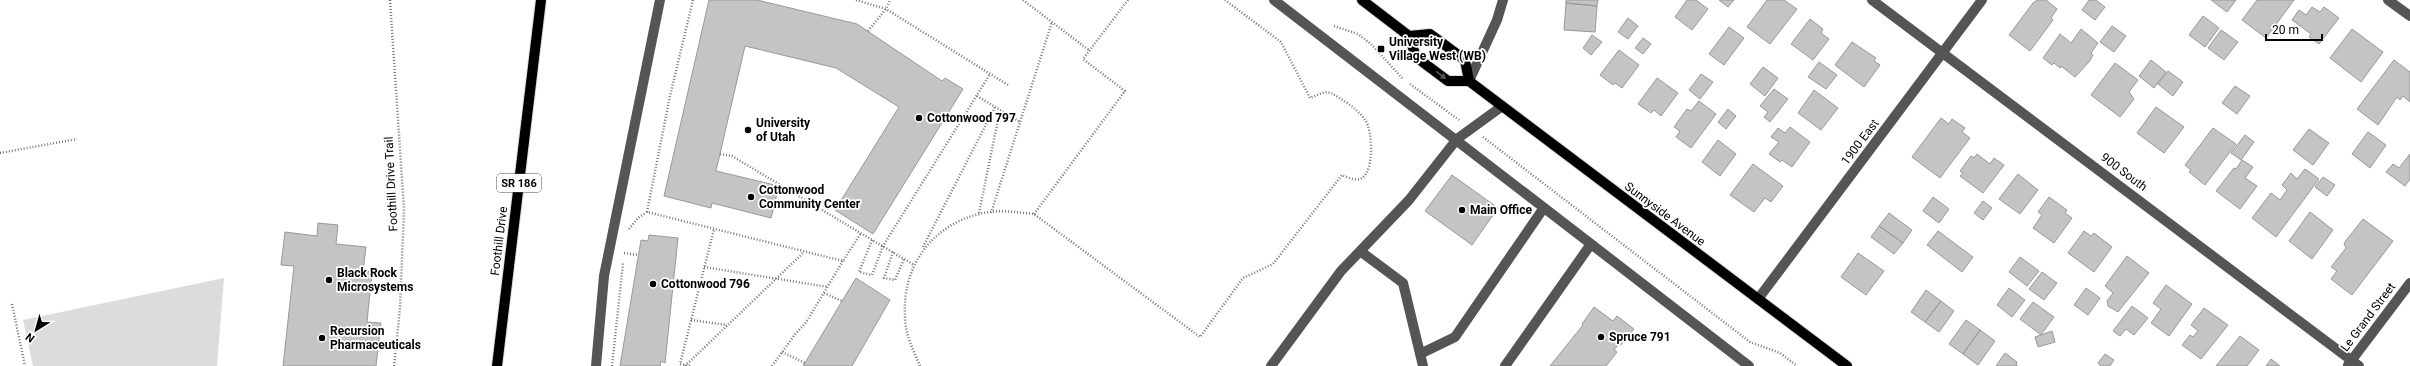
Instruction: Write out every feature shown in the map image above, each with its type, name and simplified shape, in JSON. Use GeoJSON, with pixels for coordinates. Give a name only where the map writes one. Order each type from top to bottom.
{"type":"FeatureCollection","features":[{"type":"Feature","properties":{"kind":"main road","name":"Foothill Drive"},"geometry":{"type":"LineString","coordinates":[[497,366],[541,0]]}},
{"type":"Feature","properties":{"kind":"main road"},"geometry":{"type":"LineString","coordinates":[[1362,0],[1409,36],[1416,57],[1448,81],[1469,81],[1465,60],[1454,51],[1430,34],[1409,36]]}},
{"type":"Feature","properties":{"kind":"main road","name":"Sunnyside Avenue"},"geometry":{"type":"LineString","coordinates":[[1469,81],[1501,107],[1847,366]]}},
{"type":"Feature","properties":{"kind":"street"},"geometry":{"type":"LineString","coordinates":[[596,366],[604,276],[660,0]]}},
{"type":"Feature","properties":{"kind":"street"},"geometry":{"type":"LineString","coordinates":[[1274,0],[1457,139],[1543,209],[1591,244],[1749,366]]}},
{"type":"Feature","properties":{"kind":"street"},"geometry":{"type":"LineString","coordinates":[[1469,81],[1497,20],[1503,0]]}},
{"type":"Feature","properties":{"kind":"street","name":"900 South"},"geometry":{"type":"LineString","coordinates":[[1872,0],[2353,364]]}},
{"type":"Feature","properties":{"kind":"street","name":"1900 East"},"geometry":{"type":"LineString","coordinates":[[1758,300],[1982,0]]}},
{"type":"Feature","properties":{"kind":"street"},"geometry":{"type":"LineString","coordinates":[[2388,0],[2410,16]]}},
{"type":"Feature","properties":{"kind":"street"},"geometry":{"type":"LineString","coordinates":[[1271,366],[1341,271],[1409,200],[1457,139],[1501,107]]}},
{"type":"Feature","properties":{"kind":"street"},"geometry":{"type":"LineString","coordinates":[[1420,354],[1455,337],[1543,209]]}},
{"type":"Feature","properties":{"kind":"street"},"geometry":{"type":"LineString","coordinates":[[1505,366],[1591,244]]}},
{"type":"Feature","properties":{"kind":"street"},"geometry":{"type":"LineString","coordinates":[[1360,251],[1403,283],[1423,366]]}},
{"type":"Feature","properties":{"kind":"street","name":"Le Grand Street"},"geometry":{"type":"LineString","coordinates":[[2353,364],[2410,283]]}},
{"type":"Feature","properties":{"kind":"path","name":"Foothill Drive Trail"},"geometry":{"type":"LineString","coordinates":[[390,0],[404,209],[400,308],[394,366]]}},
{"type":"Feature","properties":{"kind":"path"},"geometry":{"type":"LineString","coordinates":[[648,212],[670,96],[693,0]]}},
{"type":"Feature","properties":{"kind":"path"},"geometry":{"type":"LineString","coordinates":[[856,0],[886,9],[1008,85]]}},
{"type":"Feature","properties":{"kind":"path"},"geometry":{"type":"LineString","coordinates":[[868,31],[886,9],[890,0]]}},
{"type":"Feature","properties":{"kind":"path"},"geometry":{"type":"LineString","coordinates":[[1023,0],[1090,51]]}},
{"type":"Feature","properties":{"kind":"path"},"geometry":{"type":"LineString","coordinates":[[1034,214],[1125,92],[1084,59],[1128,0]]}},
{"type":"Feature","properties":{"kind":"path"},"geometry":{"type":"LineString","coordinates":[[922,250],[951,224],[979,214],[1034,214],[1200,337],[1243,278],[1273,264],[1342,175],[1358,180],[1363,178],[1367,173],[1372,141],[1371,129],[1366,120],[1331,93],[1325,92],[1310,98],[1281,42],[1225,0]]}},
{"type":"Feature","properties":{"kind":"path"},"geometry":{"type":"LineString","coordinates":[[991,213],[1052,22]]}},
{"type":"Feature","properties":{"kind":"path"},"geometry":{"type":"LineString","coordinates":[[1331,24],[1358,34],[1372,44],[1402,78],[1459,121]]}},
{"type":"Feature","properties":{"kind":"path"},"geometry":{"type":"LineString","coordinates":[[872,240],[859,272],[872,275],[883,246],[990,74]]}},
{"type":"Feature","properties":{"kind":"path"},"geometry":{"type":"LineString","coordinates":[[977,96],[1020,122]]}},
{"type":"Feature","properties":{"kind":"path"},"geometry":{"type":"LineString","coordinates":[[920,366],[910,344],[905,317],[906,291],[914,265],[995,107]]}},
{"type":"Feature","properties":{"kind":"path"},"geometry":{"type":"LineString","coordinates":[[979,214],[1000,110]]}},
{"type":"Feature","properties":{"kind":"path"},"geometry":{"type":"LineString","coordinates":[[0,153],[77,139]]}},
{"type":"Feature","properties":{"kind":"path"},"geometry":{"type":"LineString","coordinates":[[1485,139],[1750,342],[1780,353],[1797,366]]}},
{"type":"Feature","properties":{"kind":"path"},"geometry":{"type":"LineString","coordinates":[[720,154],[732,156],[914,265]]}},
{"type":"Feature","properties":{"kind":"path"},"geometry":{"type":"LineString","coordinates":[[628,231],[638,218],[648,212],[843,261]]}},
{"type":"Feature","properties":{"kind":"path"},"geometry":{"type":"LineString","coordinates":[[690,366],[680,364],[714,228]]}},
{"type":"Feature","properties":{"kind":"path"},"geometry":{"type":"LineString","coordinates":[[772,366],[796,333],[805,324],[861,233]]}},
{"type":"Feature","properties":{"kind":"path"},"geometry":{"type":"LineString","coordinates":[[612,366],[625,247]]}},
{"type":"Feature","properties":{"kind":"path"},"geometry":{"type":"LineString","coordinates":[[685,366],[805,251]]}},
{"type":"Feature","properties":{"kind":"path"},"geometry":{"type":"LineString","coordinates":[[893,252],[884,278],[895,280],[904,259]]}},
{"type":"Feature","properties":{"kind":"path"},"geometry":{"type":"LineString","coordinates":[[624,253],[638,255]]}},
{"type":"Feature","properties":{"kind":"path"},"geometry":{"type":"LineString","coordinates":[[704,267],[828,287]]}},
{"type":"Feature","properties":{"kind":"path"},"geometry":{"type":"LineString","coordinates":[[824,293],[842,301]]}},
{"type":"Feature","properties":{"kind":"path"},"geometry":{"type":"LineString","coordinates":[[12,304],[25,366]]}},
{"type":"Feature","properties":{"kind":"path"},"geometry":{"type":"LineString","coordinates":[[691,320],[727,326]]}},
{"type":"Feature","properties":{"kind":"path"},"geometry":{"type":"LineString","coordinates":[[782,352],[805,363]]}},
{"type":"Feature","properties":{"kind":"shaded area"},"geometry":{"type":"Polygon","coordinates":[[[224,278],[217,366],[33,366],[23,320],[224,278]]]}},
{"type":"Feature","properties":{"kind":"building","name":"Cottonwood 797"},"geometry":{"type":"Polygon","coordinates":[[[709,0],[757,0],[857,24],[942,81],[945,78],[963,89],[873,234],[835,210],[899,107],[836,68],[745,46],[716,171],[779,186],[771,218],[712,203],[711,208],[664,196],[709,0]]]}},
{"type":"Feature","properties":{"kind":"building"},"geometry":{"type":"Polygon","coordinates":[[[1566,0],[1598,0],[1597,6],[1566,3],[1566,0]]]}},
{"type":"Feature","properties":{"kind":"building"},"geometry":{"type":"Polygon","coordinates":[[[1687,0],[1696,0],[1708,9],[1692,30],[1675,17],[1687,0]]]}},
{"type":"Feature","properties":{"kind":"building"},"geometry":{"type":"Polygon","coordinates":[[[1719,0],[1734,0],[1728,7],[1719,0]]]}},
{"type":"Feature","properties":{"kind":"building"},"geometry":{"type":"Polygon","coordinates":[[[1767,0],[1784,0],[1797,9],[1770,44],[1747,27],[1767,0]]]}},
{"type":"Feature","properties":{"kind":"building"},"geometry":{"type":"Polygon","coordinates":[[[2037,0],[2046,0],[2057,9],[2051,18],[2053,20],[2030,51],[2009,35],[2033,3],[2037,0]]]}},
{"type":"Feature","properties":{"kind":"building"},"geometry":{"type":"Polygon","coordinates":[[[2089,0],[2096,0],[2105,7],[2095,20],[2082,10],[2089,0]]]}},
{"type":"Feature","properties":{"kind":"building"},"geometry":{"type":"Polygon","coordinates":[[[2211,0],[2236,0],[2227,12],[2211,0]]]}},
{"type":"Feature","properties":{"kind":"building"},"geometry":{"type":"Polygon","coordinates":[[[2257,0],[2294,0],[2266,38],[2242,20],[2257,0]]]}},
{"type":"Feature","properties":{"kind":"building"},"geometry":{"type":"Polygon","coordinates":[[[1566,3],[1597,6],[1595,32],[1564,30],[1566,3]]]}},
{"type":"Feature","properties":{"kind":"building"},"geometry":{"type":"Polygon","coordinates":[[[2312,7],[2320,12],[2324,7],[2339,18],[2319,44],[2309,37],[2311,34],[2292,20],[2299,10],[2306,15],[2312,7]]]}},
{"type":"Feature","properties":{"kind":"building"},"geometry":{"type":"Polygon","coordinates":[[[2203,16],[2219,28],[2205,47],[2189,35],[2203,16]]]}},
{"type":"Feature","properties":{"kind":"building"},"geometry":{"type":"Polygon","coordinates":[[[1628,18],[1638,26],[1628,39],[1618,32],[1628,18]]]}},
{"type":"Feature","properties":{"kind":"building"},"geometry":{"type":"Polygon","coordinates":[[[1810,19],[1823,29],[1821,33],[1829,39],[1813,60],[1791,44],[1810,19]]]}},
{"type":"Feature","properties":{"kind":"building"},"geometry":{"type":"Polygon","coordinates":[[[2112,26],[2126,36],[2114,52],[2100,42],[2112,26]]]}},
{"type":"Feature","properties":{"kind":"building"},"geometry":{"type":"Polygon","coordinates":[[[1729,27],[1744,38],[1724,65],[1709,54],[1729,27]]]}},
{"type":"Feature","properties":{"kind":"building"},"geometry":{"type":"Polygon","coordinates":[[[2081,29],[2098,43],[2091,53],[2093,55],[2089,62],[2075,77],[2061,66],[2060,68],[2054,63],[2052,65],[2043,58],[2060,34],[2071,43],[2081,29]]]}},
{"type":"Feature","properties":{"kind":"building"},"geometry":{"type":"Polygon","coordinates":[[[2352,29],[2383,52],[2361,82],[2330,58],[2352,29]]]}},
{"type":"Feature","properties":{"kind":"building"},"geometry":{"type":"Polygon","coordinates":[[[2221,30],[2238,42],[2224,60],[2208,48],[2221,30]]]}},
{"type":"Feature","properties":{"kind":"building"},"geometry":{"type":"Polygon","coordinates":[[[1592,35],[1602,42],[1591,55],[1583,48],[1592,35]]]}},
{"type":"Feature","properties":{"kind":"building"},"geometry":{"type":"Polygon","coordinates":[[[1643,38],[1651,44],[1643,54],[1635,48],[1643,38]]]}},
{"type":"Feature","properties":{"kind":"building"},"geometry":{"type":"Polygon","coordinates":[[[1852,42],[1876,58],[1874,61],[1880,65],[1864,87],[1835,65],[1852,42]]]}},
{"type":"Feature","properties":{"kind":"building"},"geometry":{"type":"Polygon","coordinates":[[[1619,50],[1639,65],[1622,88],[1615,83],[1613,85],[1600,75],[1619,50]]]}},
{"type":"Feature","properties":{"kind":"building"},"geometry":{"type":"Polygon","coordinates":[[[2151,60],[2166,72],[2154,88],[2139,76],[2151,60]]]}},
{"type":"Feature","properties":{"kind":"building"},"geometry":{"type":"Polygon","coordinates":[[[2394,60],[2410,72],[2410,102],[2403,96],[2400,100],[2397,97],[2378,125],[2357,109],[2394,60]]]}},
{"type":"Feature","properties":{"kind":"building"},"geometry":{"type":"Polygon","coordinates":[[[1819,62],[1837,75],[1826,89],[1808,77],[1819,62]]]}},
{"type":"Feature","properties":{"kind":"building"},"geometry":{"type":"Polygon","coordinates":[[[2115,63],[2138,80],[2129,92],[2134,99],[2120,117],[2091,95],[2115,63]]]}},
{"type":"Feature","properties":{"kind":"building"},"geometry":{"type":"Polygon","coordinates":[[[1763,67],[1778,78],[1765,96],[1750,84],[1763,67]]]}},
{"type":"Feature","properties":{"kind":"building"},"geometry":{"type":"Polygon","coordinates":[[[2168,71],[2183,82],[2173,96],[2158,84],[2168,71]]]}},
{"type":"Feature","properties":{"kind":"building"},"geometry":{"type":"Polygon","coordinates":[[[1701,74],[1713,82],[1700,99],[1689,90],[1701,74]]]}},
{"type":"Feature","properties":{"kind":"building"},"geometry":{"type":"Polygon","coordinates":[[[1657,78],[1678,93],[1661,116],[1654,110],[1651,113],[1638,104],[1657,78]]]}},
{"type":"Feature","properties":{"kind":"building"},"geometry":{"type":"Polygon","coordinates":[[[2235,86],[2250,96],[2237,114],[2222,103],[2235,86]]]}},
{"type":"Feature","properties":{"kind":"building"},"geometry":{"type":"Polygon","coordinates":[[[1774,89],[1788,99],[1770,122],[1764,117],[1768,112],[1760,106],[1774,89]]]}},
{"type":"Feature","properties":{"kind":"building"},"geometry":{"type":"Polygon","coordinates":[[[1814,90],[1838,108],[1821,130],[1798,113],[1814,90]]]}},
{"type":"Feature","properties":{"kind":"building"},"geometry":{"type":"Polygon","coordinates":[[[1699,101],[1716,114],[1691,148],[1676,137],[1680,131],[1674,127],[1687,109],[1691,111],[1699,101]]]}},
{"type":"Feature","properties":{"kind":"building"},"geometry":{"type":"Polygon","coordinates":[[[2156,107],[2184,127],[2164,153],[2137,133],[2156,107]]]}},
{"type":"Feature","properties":{"kind":"building"},"geometry":{"type":"Polygon","coordinates":[[[1728,109],[1736,116],[1726,129],[1718,122],[1728,109]]]}},
{"type":"Feature","properties":{"kind":"building"},"geometry":{"type":"Polygon","coordinates":[[[1941,118],[1949,124],[1952,119],[1965,128],[1962,132],[1970,138],[1940,178],[1912,157],[1941,118]]]}},
{"type":"Feature","properties":{"kind":"building"},"geometry":{"type":"Polygon","coordinates":[[[1790,127],[1810,142],[1792,167],[1782,160],[1780,162],[1769,154],[1779,142],[1771,137],[1778,128],[1785,133],[1790,127]]]}},
{"type":"Feature","properties":{"kind":"building"},"geometry":{"type":"Polygon","coordinates":[[[2213,128],[2236,144],[2205,185],[2189,172],[2191,170],[2185,165],[2213,128]]]}},
{"type":"Feature","properties":{"kind":"building"},"geometry":{"type":"Polygon","coordinates":[[[2309,129],[2329,143],[2313,165],[2293,150],[2309,129]]]}},
{"type":"Feature","properties":{"kind":"building"},"geometry":{"type":"Polygon","coordinates":[[[2368,132],[2386,145],[2370,168],[2352,154],[2368,132]]]}},
{"type":"Feature","properties":{"kind":"building"},"geometry":{"type":"Polygon","coordinates":[[[2245,135],[2254,142],[2241,160],[2231,153],[2245,135]]]}},
{"type":"Feature","properties":{"kind":"building"},"geometry":{"type":"Polygon","coordinates":[[[1718,140],[1736,154],[1720,176],[1702,162],[1718,140]]]}},
{"type":"Feature","properties":{"kind":"building"},"geometry":{"type":"Polygon","coordinates":[[[1977,154],[1990,164],[1994,158],[2004,165],[1983,193],[1960,176],[1963,173],[1960,171],[1971,156],[1974,158],[1977,154]]]}},
{"type":"Feature","properties":{"kind":"building"},"geometry":{"type":"Polygon","coordinates":[[[2410,154],[2410,179],[2405,186],[2386,172],[2393,164],[2399,168],[2410,154]]]}},
{"type":"Feature","properties":{"kind":"building"},"geometry":{"type":"Polygon","coordinates":[[[2242,160],[2253,167],[2245,178],[2257,186],[2240,209],[2216,191],[2242,160]]]}},
{"type":"Feature","properties":{"kind":"building"},"geometry":{"type":"Polygon","coordinates":[[[1753,164],[1783,186],[1771,202],[1765,198],[1754,212],[1730,195],[1753,164]]]}},
{"type":"Feature","properties":{"kind":"building"},"geometry":{"type":"Polygon","coordinates":[[[2305,169],[2319,179],[2276,237],[2252,218],[2271,193],[2280,200],[2287,190],[2282,185],[2291,173],[2297,179],[2305,169]]]}},
{"type":"Feature","properties":{"kind":"building"},"geometry":{"type":"Polygon","coordinates":[[[2018,174],[2038,190],[2020,214],[1999,199],[2018,174]]]}},
{"type":"Feature","properties":{"kind":"building","name":"Main Office"},"geometry":{"type":"Polygon","coordinates":[[[1452,175],[1498,208],[1472,245],[1425,211],[1452,175]]]}},
{"type":"Feature","properties":{"kind":"building"},"geometry":{"type":"Polygon","coordinates":[[[2323,177],[2335,185],[2327,196],[2315,187],[2323,177]]]}},
{"type":"Feature","properties":{"kind":"building"},"geometry":{"type":"Polygon","coordinates":[[[1933,197],[1949,209],[1939,223],[1923,211],[1933,197]]]}},
{"type":"Feature","properties":{"kind":"building"},"geometry":{"type":"Polygon","coordinates":[[[2049,197],[2067,210],[2065,213],[2072,218],[2054,243],[2033,228],[2042,215],[2038,212],[2049,197]]]}},
{"type":"Feature","properties":{"kind":"building"},"geometry":{"type":"Polygon","coordinates":[[[1983,201],[1992,208],[1983,220],[1974,213],[1983,201]]]}},
{"type":"Feature","properties":{"kind":"building"},"geometry":{"type":"Polygon","coordinates":[[[2310,212],[2333,230],[2312,259],[2289,241],[2310,212]]]}},
{"type":"Feature","properties":{"kind":"building"},"geometry":{"type":"Polygon","coordinates":[[[1889,213],[1912,230],[1903,243],[1879,226],[1889,213]]]}},
{"type":"Feature","properties":{"kind":"building"},"geometry":{"type":"Polygon","coordinates":[[[2363,219],[2393,241],[2352,295],[2331,279],[2337,271],[2331,267],[2346,248],[2344,243],[2363,219]]]}},
{"type":"Feature","properties":{"kind":"building"},"geometry":{"type":"Polygon","coordinates":[[[318,223],[338,225],[336,244],[366,247],[363,271],[372,272],[367,322],[381,323],[376,366],[283,366],[294,266],[281,265],[285,232],[317,236],[318,223]]]}},
{"type":"Feature","properties":{"kind":"building"},"geometry":{"type":"Polygon","coordinates":[[[1879,226],[1903,243],[1894,254],[1871,237],[1879,226]]]}},
{"type":"Feature","properties":{"kind":"building"},"geometry":{"type":"Polygon","coordinates":[[[1938,231],[1973,257],[1962,272],[1927,245],[1938,231]]]}},
{"type":"Feature","properties":{"kind":"building"},"geometry":{"type":"Polygon","coordinates":[[[2084,231],[2091,236],[2094,233],[2112,247],[2094,272],[2068,253],[2084,231]]]}},
{"type":"Feature","properties":{"kind":"building","name":"Cottonwood 796"},"geometry":{"type":"Polygon","coordinates":[[[649,235],[678,238],[665,363],[661,361],[660,366],[620,366],[641,240],[648,241],[649,235]]]}},
{"type":"Feature","properties":{"kind":"building"},"geometry":{"type":"Polygon","coordinates":[[[1858,253],[1884,271],[1866,295],[1841,277],[1858,253]]]}},
{"type":"Feature","properties":{"kind":"building"},"geometry":{"type":"Polygon","coordinates":[[[2127,256],[2149,273],[2118,312],[2108,306],[2107,301],[2113,293],[2105,286],[2127,256]]]}},
{"type":"Feature","properties":{"kind":"building"},"geometry":{"type":"Polygon","coordinates":[[[2020,257],[2039,271],[2027,286],[2009,272],[2020,257]]]}},
{"type":"Feature","properties":{"kind":"building"},"geometry":{"type":"Polygon","coordinates":[[[2042,272],[2057,283],[2044,300],[2029,289],[2042,272]]]}},
{"type":"Feature","properties":{"kind":"building"},"geometry":{"type":"Polygon","coordinates":[[[856,278],[890,300],[852,366],[803,366],[856,278]]]}},
{"type":"Feature","properties":{"kind":"building"},"geometry":{"type":"Polygon","coordinates":[[[2166,285],[2192,304],[2169,336],[2151,323],[2161,309],[2153,303],[2166,285]]]}},
{"type":"Feature","properties":{"kind":"building"},"geometry":{"type":"Polygon","coordinates":[[[2009,288],[2025,300],[2012,317],[1997,305],[2009,288]]]}},
{"type":"Feature","properties":{"kind":"building"},"geometry":{"type":"Polygon","coordinates":[[[2086,288],[2100,298],[2088,315],[2074,305],[2086,288]]]}},
{"type":"Feature","properties":{"kind":"building"},"geometry":{"type":"Polygon","coordinates":[[[1926,290],[1941,301],[1925,322],[1911,312],[1926,290]]]}},
{"type":"Feature","properties":{"kind":"building"},"geometry":{"type":"Polygon","coordinates":[[[1941,301],[1954,311],[1939,332],[1925,322],[1941,301]]]}},
{"type":"Feature","properties":{"kind":"building"},"geometry":{"type":"Polygon","coordinates":[[[2033,302],[2054,317],[2041,335],[2020,319],[2033,302]]]}},
{"type":"Feature","properties":{"kind":"building"},"geometry":{"type":"Polygon","coordinates":[[[2132,306],[2148,318],[2134,335],[2126,329],[2120,336],[2113,331],[2132,306]]]}},
{"type":"Feature","properties":{"kind":"building","name":"Spruce 791"},"geometry":{"type":"Polygon","coordinates":[[[1594,307],[1613,321],[1617,316],[1634,329],[1621,345],[1619,344],[1614,350],[1617,352],[1606,366],[1550,366],[1583,325],[1582,324],[1594,307]]]}},
{"type":"Feature","properties":{"kind":"building"},"geometry":{"type":"Polygon","coordinates":[[[2204,308],[2228,325],[2201,359],[2182,345],[2190,335],[2193,337],[2198,331],[2191,325],[2204,308]]]}},
{"type":"Feature","properties":{"kind":"building"},"geometry":{"type":"Polygon","coordinates":[[[1966,320],[1980,330],[1963,354],[1949,344],[1966,320]]]}},
{"type":"Feature","properties":{"kind":"building"},"geometry":{"type":"Polygon","coordinates":[[[1980,330],[1995,341],[1978,365],[1963,354],[1980,330]]]}},
{"type":"Feature","properties":{"kind":"building"},"geometry":{"type":"Polygon","coordinates":[[[2052,331],[2055,342],[2038,347],[2035,337],[2052,331]]]}},
{"type":"Feature","properties":{"kind":"building"},"geometry":{"type":"Polygon","coordinates":[[[2240,336],[2259,350],[2247,366],[2216,366],[2240,336]]]}},
{"type":"Feature","properties":{"kind":"building"},"geometry":{"type":"Polygon","coordinates":[[[2005,353],[2017,362],[2016,365],[2018,366],[1996,366],[2005,353]]]}},
{"type":"Feature","properties":{"kind":"building"},"geometry":{"type":"Polygon","coordinates":[[[2105,354],[2114,360],[2110,366],[2101,366],[2098,363],[2105,354]]]}},
{"type":"Feature","properties":{"kind":"building"},"geometry":{"type":"Polygon","coordinates":[[[2271,359],[2280,366],[2266,366],[2271,359]]]}},
{"type":"Feature","properties":{"kind":"place","name":"University Village West (WB)"},"geometry":{"type":"Point","coordinates":[1381,49]}},
{"type":"Feature","properties":{"kind":"place","name":"Cottonwood 797"},"geometry":{"type":"Point","coordinates":[919,118]}},
{"type":"Feature","properties":{"kind":"place","name":"University of Utah"},"geometry":{"type":"Point","coordinates":[748,130]}},
{"type":"Feature","properties":{"kind":"place","name":"Cottonwood Community Center"},"geometry":{"type":"Point","coordinates":[751,197]}},
{"type":"Feature","properties":{"kind":"place","name":"Main Office"},"geometry":{"type":"Point","coordinates":[1462,210]}},
{"type":"Feature","properties":{"kind":"place","name":"Black Rock Microsystems"},"geometry":{"type":"Point","coordinates":[329,280]}},
{"type":"Feature","properties":{"kind":"place","name":"Cottonwood 796"},"geometry":{"type":"Point","coordinates":[653,284]}},
{"type":"Feature","properties":{"kind":"place","name":"Spruce 791"},"geometry":{"type":"Point","coordinates":[1601,337]}},
{"type":"Feature","properties":{"kind":"place","name":"Recursion Pharmaceuticals"},"geometry":{"type":"Point","coordinates":[322,338]}}]}
